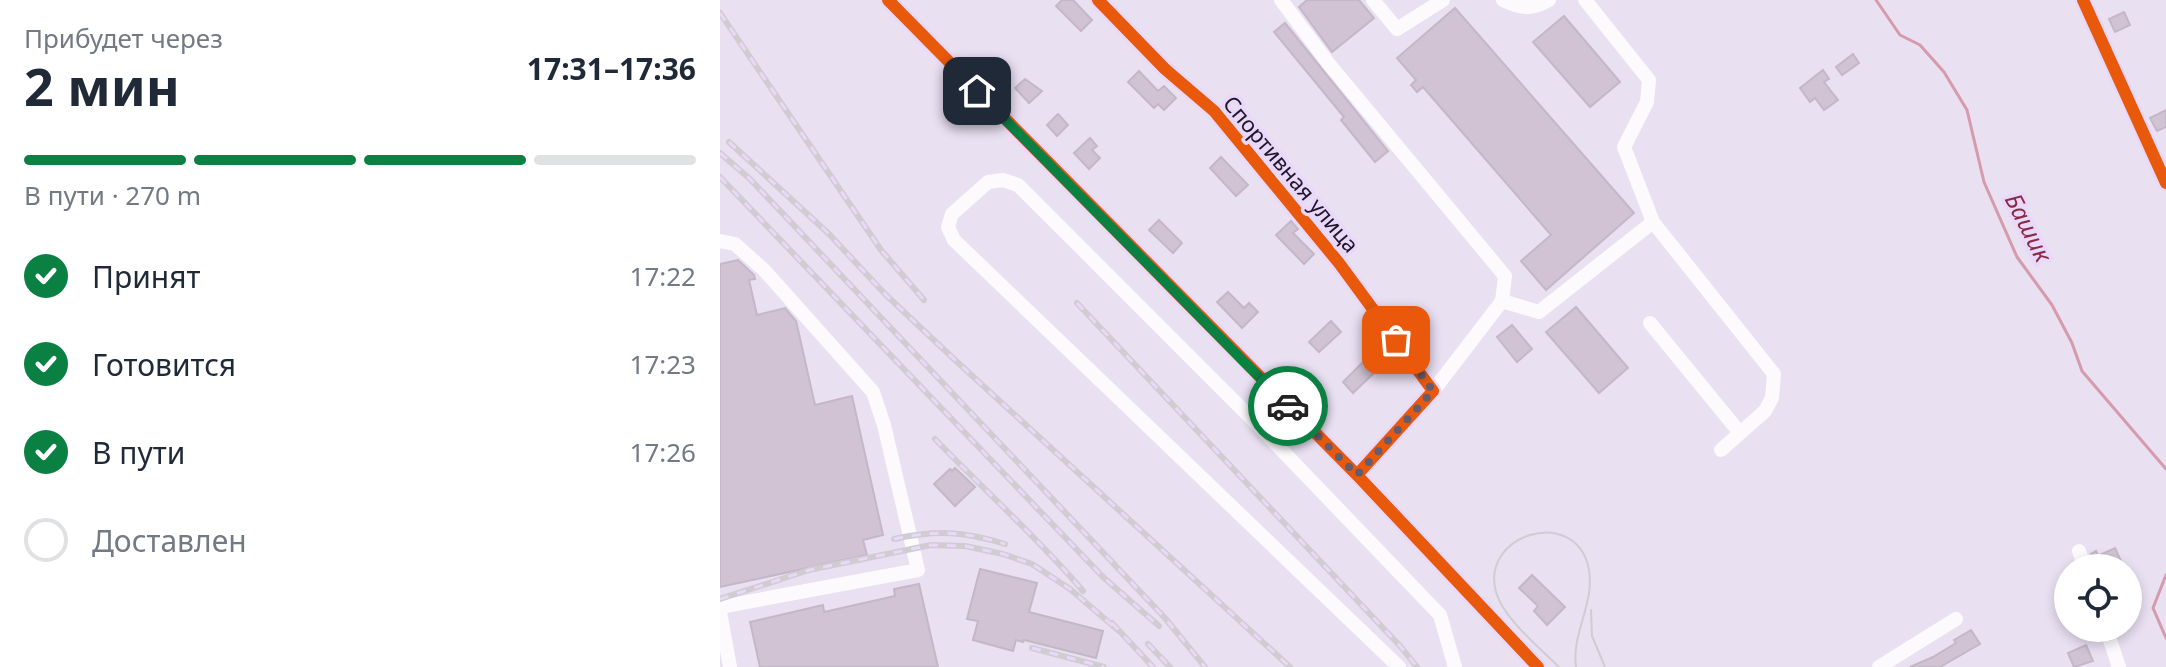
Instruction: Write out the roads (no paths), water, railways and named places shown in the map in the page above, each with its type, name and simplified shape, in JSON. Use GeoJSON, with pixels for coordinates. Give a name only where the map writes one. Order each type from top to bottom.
{"type":"FeatureCollection","features":[{"type":"Feature","properties":{"kind":"street"},"geometry":{"type":"LineString","coordinates":[[888,0],[1357,475],[1538,667]]}},
{"type":"Feature","properties":{"kind":"street","name":"Спортивная улица"},"geometry":{"type":"LineString","coordinates":[[1098,0],[1165,69],[1214,111],[1339,263],[1433,391]]}},
{"type":"Feature","properties":{"kind":"street"},"geometry":{"type":"LineString","coordinates":[[1281,0],[1329,64],[1500,266],[1505,276],[1502,301],[1433,391],[1357,475]]}},
{"type":"Feature","properties":{"kind":"street"},"geometry":{"type":"LineString","coordinates":[[1373,0],[1397,29],[1440,1]]}},
{"type":"Feature","properties":{"kind":"street"},"geometry":{"type":"LineString","coordinates":[[1503,0],[1519,8],[1536,8],[1549,0]]}},
{"type":"Feature","properties":{"kind":"street"},"geometry":{"type":"LineString","coordinates":[[1585,0],[1649,80],[1647,102],[1624,147],[1653,222],[1774,374],[1772,398],[1765,411],[1721,450]]}},
{"type":"Feature","properties":{"kind":"street"},"geometry":{"type":"LineString","coordinates":[[2083,0],[2160,152],[2166,183]]}},
{"type":"Feature","properties":{"kind":"street"},"geometry":{"type":"LineString","coordinates":[[1399,667],[954,240],[948,227],[952,214],[988,182],[1003,180],[1018,185],[1250,417],[1440,615],[1455,667]]}},
{"type":"Feature","properties":{"kind":"street"},"geometry":{"type":"LineString","coordinates":[[1502,301],[1539,312],[1653,222]]}},
{"type":"Feature","properties":{"kind":"street"},"geometry":{"type":"LineString","coordinates":[[720,241],[735,244],[764,270],[873,392],[884,425],[918,570],[720,609],[730,667]]}},
{"type":"Feature","properties":{"kind":"street"},"geometry":{"type":"LineString","coordinates":[[1650,323],[1740,433]]}},
{"type":"Feature","properties":{"kind":"street"},"geometry":{"type":"LineString","coordinates":[[1879,667],[1956,619]]}},
{"type":"Feature","properties":{"kind":"street"},"geometry":{"type":"LineString","coordinates":[[2111,642],[2119,667]]}},
{"type":"Feature","properties":{"kind":"waterway","name":"Башик"},"geometry":{"type":"LineString","coordinates":[[1876,0],[1900,35],[1920,45],[1944,72],[1967,110],[1984,182],[2017,257],[2052,305],[2072,343],[2082,371],[2166,469]]}},
{"type":"Feature","properties":{"kind":"waterway","name":"Башик"},"geometry":{"type":"LineString","coordinates":[[2166,575],[2153,608],[2166,638]]}},
{"type":"Feature","properties":{"kind":"tram line"},"geometry":{"type":"LineString","coordinates":[[1559,667],[1514,622],[1496,592],[1495,572],[1501,555],[1514,543],[1530,535],[1548,533],[1565,536],[1579,547],[1588,565],[1589,591],[1577,641],[1576,667]]}},
{"type":"Feature","properties":{"kind":"tram line"},"geometry":{"type":"LineString","coordinates":[[1591,610],[1592,636],[1605,667]]}},
{"type":"Feature","properties":{"kind":"railway"},"geometry":{"type":"LineString","coordinates":[[720,13],[881,250],[924,300]]}},
{"type":"Feature","properties":{"kind":"railway"},"geometry":{"type":"LineString","coordinates":[[729,142],[828,233],[885,294],[955,360],[1290,667]]}},
{"type":"Feature","properties":{"kind":"railway"},"geometry":{"type":"LineString","coordinates":[[720,153],[750,179],[1165,618],[1205,667]]}},
{"type":"Feature","properties":{"kind":"railway"},"geometry":{"type":"LineString","coordinates":[[720,177],[1103,577],[1159,626]]}},
{"type":"Feature","properties":{"kind":"railway"},"geometry":{"type":"LineString","coordinates":[[1077,303],[1417,667]]}},
{"type":"Feature","properties":{"kind":"railway"},"geometry":{"type":"LineString","coordinates":[[935,439],[1083,591]]}},
{"type":"Feature","properties":{"kind":"railway"},"geometry":{"type":"LineString","coordinates":[[894,539],[950,533],[1005,544]]}},
{"type":"Feature","properties":{"kind":"railway"},"geometry":{"type":"LineString","coordinates":[[720,599],[809,570],[931,545],[965,546],[1032,564],[1070,589],[1119,631]]}},
{"type":"Feature","properties":{"kind":"railway"},"geometry":{"type":"LineString","coordinates":[[1112,623],[1153,667]]}},
{"type":"Feature","properties":{"kind":"railway"},"geometry":{"type":"LineString","coordinates":[[1148,644],[1170,667]]}},
{"type":"Feature","properties":{"kind":"railway"},"geometry":{"type":"LineString","coordinates":[[1032,648],[1104,667]]}}]}
